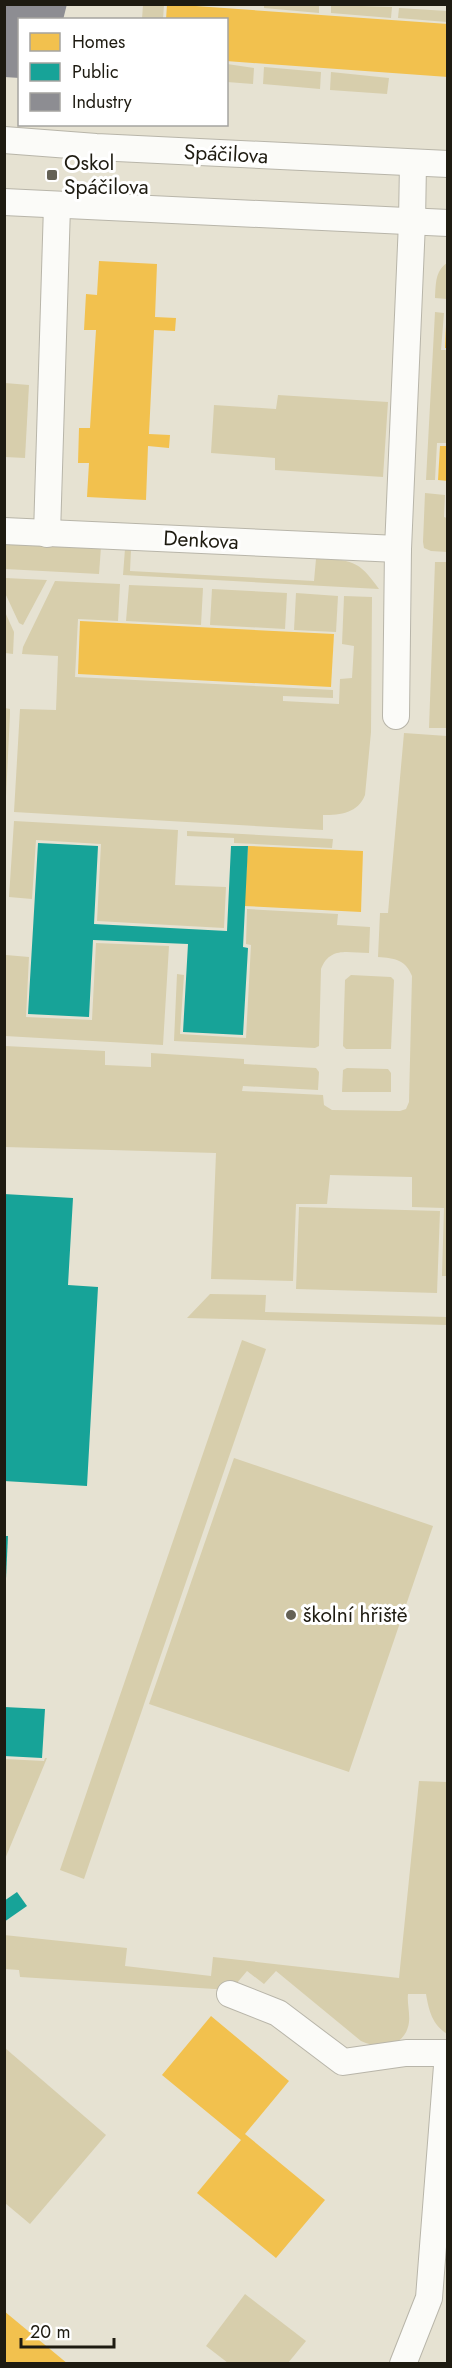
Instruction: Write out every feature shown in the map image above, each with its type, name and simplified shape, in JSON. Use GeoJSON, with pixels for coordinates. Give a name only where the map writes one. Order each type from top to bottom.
{"type":"FeatureCollection","features":[{"type":"Feature","properties":{"kind":"street","name":"Spáčilova"},"geometry":{"type":"LineString","coordinates":[[4,140],[96,147],[447,164]]}},
{"type":"Feature","properties":{"kind":"street"},"geometry":{"type":"LineString","coordinates":[[396,716],[398,549],[413,163]]}},
{"type":"Feature","properties":{"kind":"street"},"geometry":{"type":"LineString","coordinates":[[4,202],[447,223]]}},
{"type":"Feature","properties":{"kind":"street"},"geometry":{"type":"LineString","coordinates":[[47,534],[57,206]]}},
{"type":"Feature","properties":{"kind":"street","name":"Denkova"},"geometry":{"type":"LineString","coordinates":[[4,531],[398,549]]}},
{"type":"Feature","properties":{"kind":"street"},"geometry":{"type":"LineString","coordinates":[[230,1994],[278,2013],[343,2062],[406,2054],[447,2053],[429,2298],[403,2364]]}},
{"type":"Feature","properties":{"kind":"shaded area"},"geometry":{"type":"Polygon","coordinates":[[[143,5],[164,5],[163,18],[142,18],[143,5]]]}},
{"type":"Feature","properties":{"kind":"shaded area"},"geometry":{"type":"Polygon","coordinates":[[[264,5],[319,5],[319,13],[264,8],[264,5]]]}},
{"type":"Feature","properties":{"kind":"shaded area"},"geometry":{"type":"Polygon","coordinates":[[[331,5],[392,7],[391,18],[331,13],[331,5]]]}},
{"type":"Feature","properties":{"kind":"shaded area"},"geometry":{"type":"Polygon","coordinates":[[[399,8],[447,11],[447,22],[398,18],[399,8]]]}},
{"type":"Feature","properties":{"kind":"shaded area"},"geometry":{"type":"Polygon","coordinates":[[[228,64],[254,68],[253,84],[228,82],[228,64]]]}},
{"type":"Feature","properties":{"kind":"shaded area"},"geometry":{"type":"Polygon","coordinates":[[[264,67],[321,72],[320,89],[263,84],[264,67]]]}},
{"type":"Feature","properties":{"kind":"shaded area"},"geometry":{"type":"Polygon","coordinates":[[[331,72],[389,78],[387,94],[330,90],[331,72]]]}},
{"type":"Feature","properties":{"kind":"shaded area"},"geometry":{"type":"Polygon","coordinates":[[[447,263],[447,299],[435,298],[438,274],[447,263]]]}},
{"type":"Feature","properties":{"kind":"shaded area"},"geometry":{"type":"Polygon","coordinates":[[[435,312],[444,313],[441,350],[448,350],[447,443],[437,443],[435,480],[426,480],[435,312]]]}},
{"type":"Feature","properties":{"kind":"shaded area"},"geometry":{"type":"Polygon","coordinates":[[[5,383],[29,385],[25,458],[5,457],[5,383]]]}},
{"type":"Feature","properties":{"kind":"shaded area"},"geometry":{"type":"Polygon","coordinates":[[[278,395],[388,402],[383,477],[275,470],[275,458],[211,453],[214,405],[276,409],[278,395]]]}},
{"type":"Feature","properties":{"kind":"shaded area"},"geometry":{"type":"Polygon","coordinates":[[[425,493],[445,495],[447,552],[424,548],[425,493]]]}},
{"type":"Feature","properties":{"kind":"shaded area"},"geometry":{"type":"Polygon","coordinates":[[[4,543],[101,547],[99,574],[5,569],[4,543]]]}},
{"type":"Feature","properties":{"kind":"shaded area"},"geometry":{"type":"Polygon","coordinates":[[[125,549],[131,550],[130,571],[314,581],[316,559],[346,561],[365,572],[379,589],[123,575],[125,549]]]}},
{"type":"Feature","properties":{"kind":"shaded area"},"geometry":{"type":"Polygon","coordinates":[[[435,562],[447,562],[447,728],[429,728],[435,562]]]}},
{"type":"Feature","properties":{"kind":"shaded area"},"geometry":{"type":"Polygon","coordinates":[[[5,578],[47,580],[23,625],[19,623],[5,593],[5,578]]]}},
{"type":"Feature","properties":{"kind":"shaded area"},"geometry":{"type":"Polygon","coordinates":[[[55,581],[120,584],[118,621],[78,619],[75,677],[333,690],[333,698],[283,696],[283,701],[339,704],[340,679],[352,678],[354,646],[342,644],[344,596],[372,597],[371,732],[365,795],[362,801],[348,812],[323,815],[323,830],[14,812],[20,709],[56,710],[58,656],[22,654],[23,647],[55,581]]]}},
{"type":"Feature","properties":{"kind":"shaded area"},"geometry":{"type":"Polygon","coordinates":[[[129,585],[203,588],[201,625],[126,621],[129,585]]]}},
{"type":"Feature","properties":{"kind":"shaded area"},"geometry":{"type":"Polygon","coordinates":[[[212,589],[287,593],[285,629],[210,625],[212,589]]]}},
{"type":"Feature","properties":{"kind":"shaded area"},"geometry":{"type":"Polygon","coordinates":[[[296,593],[338,596],[336,632],[294,630],[296,593]]]}},
{"type":"Feature","properties":{"kind":"shaded area"},"geometry":{"type":"Polygon","coordinates":[[[5,612],[14,632],[13,654],[5,653],[5,612]]]}},
{"type":"Feature","properties":{"kind":"shaded area"},"geometry":{"type":"Polygon","coordinates":[[[5,708],[10,709],[10,714],[5,817],[5,708]]]}},
{"type":"Feature","properties":{"kind":"shaded area"},"geometry":{"type":"Polygon","coordinates":[[[404,733],[447,736],[447,1276],[442,1276],[444,1208],[412,1207],[412,1177],[330,1175],[327,1204],[296,1204],[293,1281],[211,1279],[216,1153],[5,1147],[5,1046],[105,1051],[105,1065],[151,1067],[151,1053],[244,1059],[244,1064],[316,1068],[319,1072],[318,1090],[243,1086],[242,1091],[323,1095],[324,1105],[332,1110],[400,1111],[406,1109],[409,1102],[412,976],[403,963],[390,958],[378,957],[380,913],[388,913],[404,733]]]}},
{"type":"Feature","properties":{"kind":"shaded area"},"geometry":{"type":"Polygon","coordinates":[[[14,821],[178,830],[175,885],[226,887],[224,928],[97,921],[101,844],[36,840],[32,899],[9,897],[14,821]]]}},
{"type":"Feature","properties":{"kind":"shaded area"},"geometry":{"type":"Polygon","coordinates":[[[187,831],[333,839],[332,848],[234,843],[234,838],[187,836],[187,831]]]}},
{"type":"Feature","properties":{"kind":"shaded area"},"geometry":{"type":"Polygon","coordinates":[[[247,909],[338,914],[337,925],[370,927],[369,953],[340,952],[329,957],[321,969],[319,1046],[315,1048],[174,1041],[177,974],[184,975],[180,1034],[246,1038],[251,945],[246,944],[247,909]]]}},
{"type":"Feature","properties":{"kind":"shaded area"},"geometry":{"type":"Polygon","coordinates":[[[96,943],[169,946],[163,1045],[5,1036],[6,955],[29,957],[26,1017],[92,1020],[96,943]]]}},
{"type":"Feature","properties":{"kind":"shaded area"},"geometry":{"type":"Polygon","coordinates":[[[351,975],[391,977],[394,980],[391,1049],[346,1049],[343,1046],[345,980],[351,975]]]}},
{"type":"Feature","properties":{"kind":"shaded area"},"geometry":{"type":"Polygon","coordinates":[[[347,1068],[388,1069],[391,1073],[391,1092],[342,1092],[343,1070],[347,1068]]]}},
{"type":"Feature","properties":{"kind":"shaded area"},"geometry":{"type":"Polygon","coordinates":[[[299,1207],[440,1211],[437,1293],[296,1289],[299,1207]]]}},
{"type":"Feature","properties":{"kind":"shaded area"},"geometry":{"type":"Polygon","coordinates":[[[210,1294],[266,1295],[265,1312],[447,1317],[447,1325],[187,1318],[210,1294]]]}},
{"type":"Feature","properties":{"kind":"shaded area"},"geometry":{"type":"Polygon","coordinates":[[[242,1340],[266,1349],[84,1879],[60,1870],[242,1340]]]}},
{"type":"Feature","properties":{"kind":"shaded area","name":"školní hřiště"},"geometry":{"type":"Polygon","coordinates":[[[234,1458],[433,1526],[349,1772],[149,1704],[234,1458]]]}},
{"type":"Feature","properties":{"kind":"shaded area"},"geometry":{"type":"Polygon","coordinates":[[[47,1758],[5,1859],[5,1759],[44,1761],[47,1758]]]}},
{"type":"Feature","properties":{"kind":"shaded area"},"geometry":{"type":"Polygon","coordinates":[[[419,1781],[447,1782],[447,2034],[432,2017],[426,1994],[408,1994],[409,2022],[403,2037],[384,2046],[368,2044],[361,2041],[276,1971],[264,1984],[247,1971],[231,1990],[20,1977],[19,1970],[5,1969],[4,1935],[127,1948],[125,1966],[211,1976],[213,1957],[399,1978],[419,1781]]]}},
{"type":"Feature","properties":{"kind":"shaded area"},"geometry":{"type":"Polygon","coordinates":[[[5,2048],[106,2135],[30,2224],[5,2203],[5,2048]]]}},
{"type":"Feature","properties":{"kind":"shaded area"},"geometry":{"type":"Polygon","coordinates":[[[245,2294],[306,2341],[288,2363],[228,2363],[206,2346],[245,2294]]]}},
{"type":"Feature","properties":{"kind":"building: Homes"},"geometry":{"type":"Polygon","coordinates":[[[167,4],[448,24],[448,77],[228,61],[228,18],[166,18],[167,4]]]}},
{"type":"Feature","properties":{"kind":"building: Homes"},"geometry":{"type":"Polygon","coordinates":[[[99,261],[157,264],[155,317],[176,318],[175,331],[154,330],[149,434],[170,435],[169,448],[148,446],[146,500],[87,497],[89,463],[78,463],[79,428],[90,428],[96,330],[84,330],[86,294],[97,295],[99,261]]]}},
{"type":"Feature","properties":{"kind":"building: Homes"},"geometry":{"type":"Polygon","coordinates":[[[446,325],[448,325],[448,348],[445,348],[446,325]]]}},
{"type":"Feature","properties":{"kind":"building: Homes"},"geometry":{"type":"Polygon","coordinates":[[[440,446],[448,446],[448,481],[438,480],[440,446]]]}},
{"type":"Feature","properties":{"kind":"building: Homes"},"geometry":{"type":"Polygon","coordinates":[[[80,621],[334,634],[331,687],[78,674],[80,621]]]}},
{"type":"Feature","properties":{"kind":"building: Homes"},"geometry":{"type":"Polygon","coordinates":[[[248,846],[363,851],[361,912],[244,906],[248,846]]]}},
{"type":"Feature","properties":{"kind":"building: Homes"},"geometry":{"type":"Polygon","coordinates":[[[211,2016],[289,2081],[245,2134],[325,2200],[276,2258],[197,2193],[241,2140],[162,2075],[211,2016]]]}},
{"type":"Feature","properties":{"kind":"building: Homes"},"geometry":{"type":"Polygon","coordinates":[[[4,2311],[68,2364],[4,2364],[4,2311]]]}},
{"type":"Feature","properties":{"kind":"building: Public"},"geometry":{"type":"Polygon","coordinates":[[[38,843],[98,846],[94,924],[227,931],[231,846],[248,846],[243,947],[248,948],[243,1035],[183,1032],[188,944],[93,940],[89,1017],[28,1014],[38,843]]]}},
{"type":"Feature","properties":{"kind":"building: Public"},"geometry":{"type":"Polygon","coordinates":[[[4,1194],[73,1198],[68,1285],[98,1287],[87,1486],[4,1481],[4,1194]]]}},
{"type":"Feature","properties":{"kind":"building: Public"},"geometry":{"type":"Polygon","coordinates":[[[4,1536],[8,1536],[6,1578],[4,1578],[4,1536]]]}},
{"type":"Feature","properties":{"kind":"building: Public"},"geometry":{"type":"Polygon","coordinates":[[[4,1707],[45,1709],[42,1758],[4,1756],[4,1707]]]}},
{"type":"Feature","properties":{"kind":"building: Public"},"geometry":{"type":"Polygon","coordinates":[[[17,1892],[27,1906],[4,1922],[4,1901],[17,1892]]]}},
{"type":"Feature","properties":{"kind":"building: Industry"},"geometry":{"type":"Polygon","coordinates":[[[4,4],[67,4],[64,18],[18,18],[18,78],[4,77],[4,4]]]}},
{"type":"Feature","properties":{"kind":"place","name":"Oskol Spáčilova"},"geometry":{"type":"Point","coordinates":[52,175]}},
{"type":"Feature","properties":{"kind":"place","name":"školní hřiště"},"geometry":{"type":"Point","coordinates":[291,1615]}}]}
